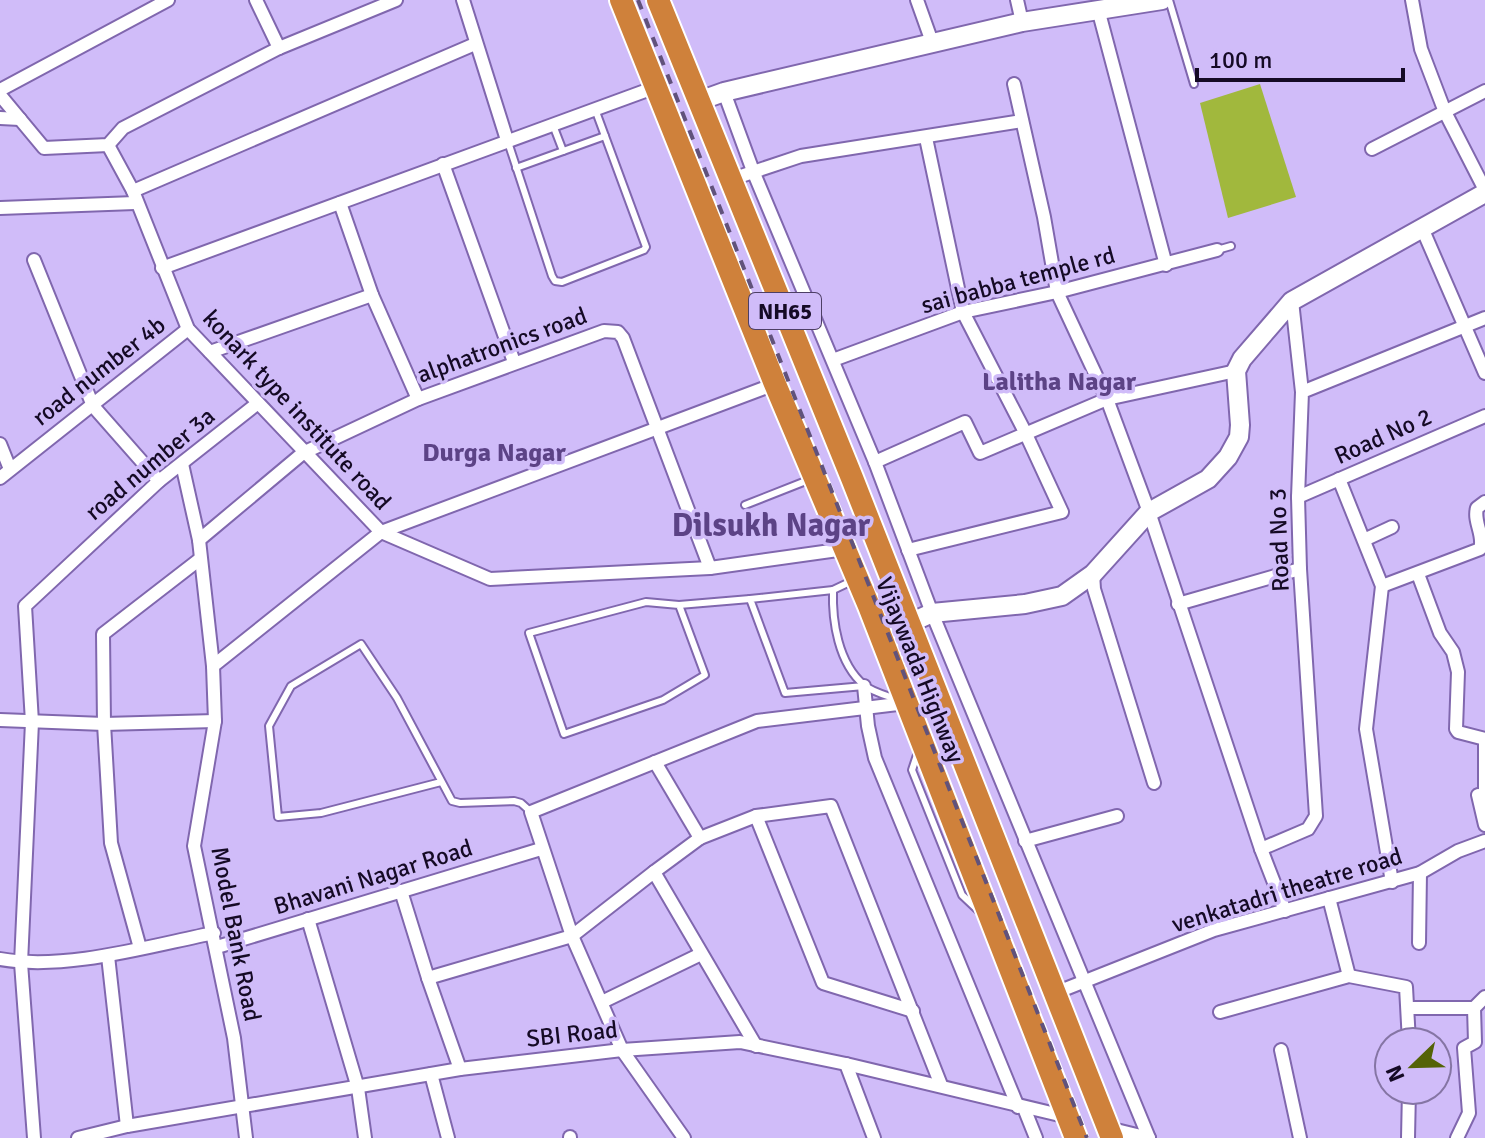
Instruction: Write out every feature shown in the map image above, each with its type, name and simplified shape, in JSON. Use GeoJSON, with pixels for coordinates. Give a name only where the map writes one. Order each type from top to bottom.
{"type":"FeatureCollection","features":[{"type":"Feature","properties":{"kind":"highway","name":"Vijaywada Highway"},"geometry":{"type":"LineString","coordinates":[[621,0],[857,579],[1072,1128]]}},
{"type":"Feature","properties":{"kind":"highway","name":"Vijaywada Highway"},"geometry":{"type":"LineString","coordinates":[[658,0],[711,131],[742,175],[910,623],[1110,1133]]}},
{"type":"Feature","properties":{"kind":"highway"},"geometry":{"type":"LineString","coordinates":[[679,144],[711,131]]}},
{"type":"Feature","properties":{"kind":"street"},"geometry":{"type":"LineString","coordinates":[[168,0],[0,92],[44,148],[108,145],[123,128],[279,48],[396,0]]}},
{"type":"Feature","properties":{"kind":"street"},"geometry":{"type":"LineString","coordinates":[[256,0],[279,48]]}},
{"type":"Feature","properties":{"kind":"street"},"geometry":{"type":"LineString","coordinates":[[463,0],[507,140]]}},
{"type":"Feature","properties":{"kind":"street"},"geometry":{"type":"LineString","coordinates":[[917,0],[932,42]]}},
{"type":"Feature","properties":{"kind":"street"},"geometry":{"type":"LineString","coordinates":[[1017,0],[1022,22]]}},
{"type":"Feature","properties":{"kind":"street"},"geometry":{"type":"LineString","coordinates":[[699,101],[724,92],[1022,22],[1162,0]]}},
{"type":"Feature","properties":{"kind":"street"},"geometry":{"type":"LineString","coordinates":[[910,623],[932,613],[1025,604],[1062,596],[1093,574],[1149,512],[1208,479],[1228,457],[1239,437],[1236,371],[1242,359],[1292,301],[1485,192],[1445,112],[1421,49],[1412,0]]}},
{"type":"Feature","properties":{"kind":"street"},"geometry":{"type":"LineString","coordinates":[[1098,9],[1166,265]]}},
{"type":"Feature","properties":{"kind":"street"},"geometry":{"type":"LineString","coordinates":[[0,208],[134,197],[475,44]]}},
{"type":"Feature","properties":{"kind":"street"},"geometry":{"type":"LineString","coordinates":[[1014,84],[1057,292],[1107,399],[1149,512],[1261,849],[1285,911]]}},
{"type":"Feature","properties":{"kind":"street"},"geometry":{"type":"LineString","coordinates":[[162,268],[656,87]]}},
{"type":"Feature","properties":{"kind":"street"},"geometry":{"type":"LineString","coordinates":[[1372,149],[1485,91]]}},
{"type":"Feature","properties":{"kind":"street"},"geometry":{"type":"LineString","coordinates":[[724,92],[742,175],[833,360],[932,613],[1149,1138]]}},
{"type":"Feature","properties":{"kind":"street"},"geometry":{"type":"LineString","coordinates":[[0,118],[20,119]]}},
{"type":"Feature","properties":{"kind":"street"},"geometry":{"type":"LineString","coordinates":[[742,175],[801,156],[1022,121]]}},
{"type":"Feature","properties":{"kind":"street"},"geometry":{"type":"LineString","coordinates":[[908,550],[1062,512],[963,312],[926,138]]}},
{"type":"Feature","properties":{"kind":"street","name":"konark type institute road"},"geometry":{"type":"LineString","coordinates":[[108,145],[134,197],[188,329],[381,532],[490,579],[710,568],[845,549]]}},
{"type":"Feature","properties":{"kind":"street"},"geometry":{"type":"LineString","coordinates":[[443,164],[514,362]]}},
{"type":"Feature","properties":{"kind":"street"},"geometry":{"type":"LineString","coordinates":[[340,203],[372,295],[418,399]]}},
{"type":"Feature","properties":{"kind":"street"},"geometry":{"type":"LineString","coordinates":[[1422,228],[1485,373]]}},
{"type":"Feature","properties":{"kind":"street","name":"sai babba temple rd"},"geometry":{"type":"LineString","coordinates":[[833,360],[963,312],[1057,292],[1217,250]]}},
{"type":"Feature","properties":{"kind":"street"},"geometry":{"type":"LineString","coordinates":[[34,260],[93,406],[159,481]]}},
{"type":"Feature","properties":{"kind":"street"},"geometry":{"type":"LineString","coordinates":[[210,352],[372,295]]}},
{"type":"Feature","properties":{"kind":"street","name":"Road No 3"},"geometry":{"type":"LineString","coordinates":[[1261,849],[1308,829],[1316,816],[1300,569],[1298,497],[1302,392],[1292,301]]}},
{"type":"Feature","properties":{"kind":"street"},"geometry":{"type":"LineString","coordinates":[[1302,392],[1485,318]]}},
{"type":"Feature","properties":{"kind":"street","name":"road number 4b"},"geometry":{"type":"LineString","coordinates":[[0,478],[188,329]]}},
{"type":"Feature","properties":{"kind":"street","name":"alphatronics road"},"geometry":{"type":"LineString","coordinates":[[199,540],[303,453],[418,399],[604,331],[618,332],[623,338],[710,568]]}},
{"type":"Feature","properties":{"kind":"street"},"geometry":{"type":"LineString","coordinates":[[875,462],[965,422],[980,453],[1107,399],[1236,371]]}},
{"type":"Feature","properties":{"kind":"street"},"geometry":{"type":"LineString","coordinates":[[213,666],[381,532],[775,384]]}},
{"type":"Feature","properties":{"kind":"street","name":"road number 3a"},"geometry":{"type":"LineString","coordinates":[[34,1138],[21,963],[32,722],[25,606],[159,481],[258,403]]}},
{"type":"Feature","properties":{"kind":"street","name":"Road No 2"},"geometry":{"type":"LineString","coordinates":[[1298,497],[1485,416]]}},
{"type":"Feature","properties":{"kind":"street"},"geometry":{"type":"LineString","coordinates":[[0,444],[10,469]]}},
{"type":"Feature","properties":{"kind":"street","name":"Model Bank Road"},"geometry":{"type":"LineString","coordinates":[[182,464],[199,540],[213,666],[215,721],[194,846],[234,1038],[246,1138]]}},
{"type":"Feature","properties":{"kind":"street"},"geometry":{"type":"LineString","coordinates":[[1339,479],[1382,586],[1366,729],[1392,882]]}},
{"type":"Feature","properties":{"kind":"street"},"geometry":{"type":"LineString","coordinates":[[1382,586],[1480,549],[1483,542],[1475,514],[1485,502]]}},
{"type":"Feature","properties":{"kind":"street"},"geometry":{"type":"LineString","coordinates":[[1364,540],[1392,527]]}},
{"type":"Feature","properties":{"kind":"street"},"geometry":{"type":"LineString","coordinates":[[140,948],[111,843],[104,724],[103,634],[200,559]]}},
{"type":"Feature","properties":{"kind":"street"},"geometry":{"type":"LineString","coordinates":[[1178,604],[1300,569]]}},
{"type":"Feature","properties":{"kind":"street"},"geometry":{"type":"LineString","coordinates":[[1093,574],[1094,589],[1154,783]]}},
{"type":"Feature","properties":{"kind":"street"},"geometry":{"type":"LineString","coordinates":[[1418,574],[1440,633],[1453,652],[1458,672],[1456,729],[1485,740],[1482,796],[1485,825]]}},
{"type":"Feature","properties":{"kind":"street"},"geometry":{"type":"LineString","coordinates":[[864,686],[875,758],[1036,1138]]}},
{"type":"Feature","properties":{"kind":"street"},"geometry":{"type":"LineString","coordinates":[[684,1138],[622,1050],[572,936],[531,812],[757,721],[906,703]]}},
{"type":"Feature","properties":{"kind":"street"},"geometry":{"type":"LineString","coordinates":[[0,720],[104,724],[215,721]]}},
{"type":"Feature","properties":{"kind":"street"},"geometry":{"type":"LineString","coordinates":[[655,762],[700,838]]}},
{"type":"Feature","properties":{"kind":"street"},"geometry":{"type":"LineString","coordinates":[[428,978],[572,936],[700,838],[756,816],[831,806],[941,1085]]}},
{"type":"Feature","properties":{"kind":"street"},"geometry":{"type":"LineString","coordinates":[[756,816],[823,983],[913,1011]]}},
{"type":"Feature","properties":{"kind":"street"},"geometry":{"type":"LineString","coordinates":[[1025,841],[1117,816]]}},
{"type":"Feature","properties":{"kind":"street","name":"venkatadri theatre road"},"geometry":{"type":"LineString","coordinates":[[1055,993],[1214,930],[1420,873],[1458,851],[1485,841]]}},
{"type":"Feature","properties":{"kind":"street","name":"Bhavani Nagar Road"},"geometry":{"type":"LineString","coordinates":[[217,947],[541,849]]}},
{"type":"Feature","properties":{"kind":"street"},"geometry":{"type":"LineString","coordinates":[[654,872],[756,1046]]}},
{"type":"Feature","properties":{"kind":"street"},"geometry":{"type":"LineString","coordinates":[[1419,943],[1420,873]]}},
{"type":"Feature","properties":{"kind":"street"},"geometry":{"type":"LineString","coordinates":[[401,891],[460,1069]]}},
{"type":"Feature","properties":{"kind":"street"},"geometry":{"type":"LineString","coordinates":[[1329,898],[1349,976]]}},
{"type":"Feature","properties":{"kind":"street"},"geometry":{"type":"LineString","coordinates":[[308,919],[358,1088],[365,1138]]}},
{"type":"Feature","properties":{"kind":"street"},"geometry":{"type":"LineString","coordinates":[[0,959],[21,963],[108,956],[214,933]]}},
{"type":"Feature","properties":{"kind":"street"},"geometry":{"type":"LineString","coordinates":[[602,1002],[701,954]]}},
{"type":"Feature","properties":{"kind":"street"},"geometry":{"type":"LineString","coordinates":[[108,956],[127,1126]]}},
{"type":"Feature","properties":{"kind":"street"},"geometry":{"type":"LineString","coordinates":[[1220,1012],[1349,976],[1406,987],[1409,1026]]}},
{"type":"Feature","properties":{"kind":"street"},"geometry":{"type":"LineString","coordinates":[[1457,1138],[1469,1113],[1464,1048],[1480,1041],[1478,1016],[1485,997]]}},
{"type":"Feature","properties":{"kind":"street"},"geometry":{"type":"LineString","coordinates":[[1409,1008],[1478,1016]]}},
{"type":"Feature","properties":{"kind":"street","name":"SBI Road"},"geometry":{"type":"LineString","coordinates":[[78,1138],[127,1126],[460,1069],[622,1050],[740,1042],[941,1085],[1021,1108],[1072,1128]]}},
{"type":"Feature","properties":{"kind":"street"},"geometry":{"type":"LineString","coordinates":[[1281,1050],[1300,1138]]}},
{"type":"Feature","properties":{"kind":"street"},"geometry":{"type":"LineString","coordinates":[[846,1064],[874,1138]]}},
{"type":"Feature","properties":{"kind":"street"},"geometry":{"type":"LineString","coordinates":[[431,1074],[448,1138]]}},
{"type":"Feature","properties":{"kind":"street"},"geometry":{"type":"LineString","coordinates":[[1408,1138],[1409,1106]]}},
{"type":"Feature","properties":{"kind":"street"},"geometry":{"type":"LineString","coordinates":[[1110,1133],[1149,1138]]}},
{"type":"Feature","properties":{"kind":"lane"},"geometry":{"type":"LineString","coordinates":[[1169,0],[1194,84]]}},
{"type":"Feature","properties":{"kind":"lane"},"geometry":{"type":"LineString","coordinates":[[507,140],[552,276],[555,281],[562,282],[645,249],[595,109]]}},
{"type":"Feature","properties":{"kind":"lane"},"geometry":{"type":"LineString","coordinates":[[553,124],[563,151]]}},
{"type":"Feature","properties":{"kind":"lane"},"geometry":{"type":"LineString","coordinates":[[516,168],[605,136]]}},
{"type":"Feature","properties":{"kind":"lane"},"geometry":{"type":"LineString","coordinates":[[1217,250],[1231,246]]}},
{"type":"Feature","properties":{"kind":"lane"},"geometry":{"type":"LineString","coordinates":[[745,505],[814,477]]}},
{"type":"Feature","properties":{"kind":"lane"},"geometry":{"type":"LineString","coordinates":[[679,605],[705,675],[663,700],[564,734],[529,633],[646,602],[679,605],[833,590],[857,579]]}},
{"type":"Feature","properties":{"kind":"lane"},"geometry":{"type":"LineString","coordinates":[[833,590],[832,616],[846,662],[864,686]]}},
{"type":"Feature","properties":{"kind":"lane"},"geometry":{"type":"LineString","coordinates":[[750,599],[785,693],[864,686],[906,703]]}},
{"type":"Feature","properties":{"kind":"lane"},"geometry":{"type":"LineString","coordinates":[[441,782],[321,813],[278,817],[269,726],[291,686],[361,644],[397,698],[452,801],[514,801],[531,812]]}},
{"type":"Feature","properties":{"kind":"green space"},"geometry":{"type":"Polygon","coordinates":[[[1260,84],[1296,197],[1228,218],[1200,103],[1260,84]]]}},
{"type":"Feature","properties":{"kind":"railway"},"geometry":{"type":"LineString","coordinates":[[638,0],[1087,1138]]}},
{"type":"Feature","properties":{"kind":"district","name":"Lalitha Nagar"},"geometry":{"type":"Point","coordinates":[1059,381]}},
{"type":"Feature","properties":{"kind":"district","name":"Durga Nagar"},"geometry":{"type":"Point","coordinates":[494,452]}},
{"type":"Feature","properties":{"kind":"district","name":"Dilsukh Nagar"},"geometry":{"type":"Point","coordinates":[771,525]}}]}
